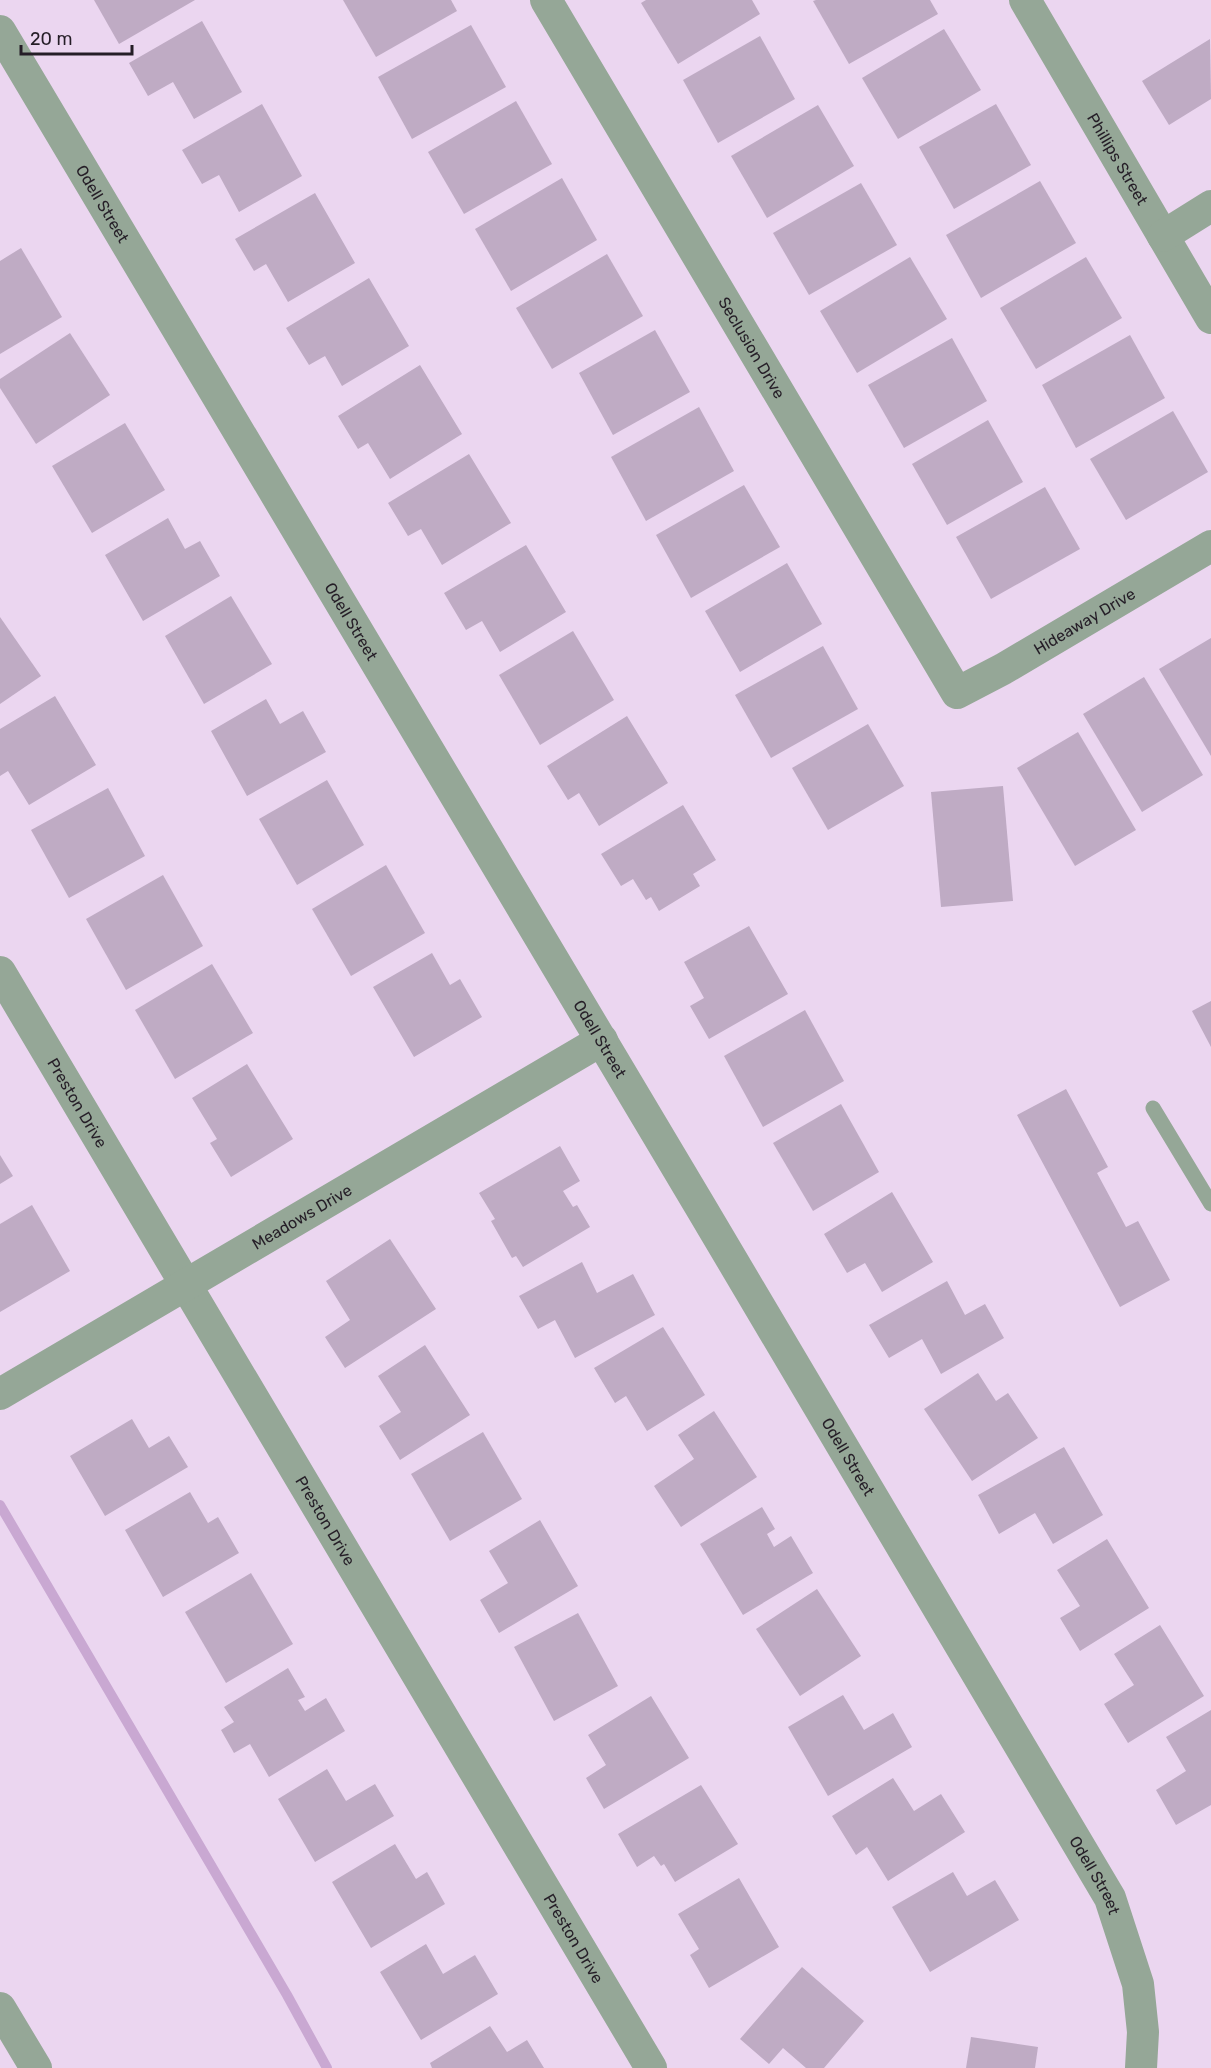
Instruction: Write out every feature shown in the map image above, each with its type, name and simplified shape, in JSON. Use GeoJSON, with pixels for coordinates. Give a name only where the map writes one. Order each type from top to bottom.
{"type":"FeatureCollection","features":[{"type":"Feature","properties":{"kind":"street","name":"Seclusion Drive"},"geometry":{"type":"LineString","coordinates":[[546,0],[957,693]]}},
{"type":"Feature","properties":{"kind":"street","name":"Phillips Street"},"geometry":{"type":"LineString","coordinates":[[1025,0],[1211,318]]}},
{"type":"Feature","properties":{"kind":"street","name":"Odell Street"},"geometry":{"type":"LineString","coordinates":[[0,31],[602,1040],[1110,1898],[1138,1984],[1143,2032],[1141,2068]]}},
{"type":"Feature","properties":{"kind":"street"},"geometry":{"type":"LineString","coordinates":[[1163,236],[1211,206]]}},
{"type":"Feature","properties":{"kind":"street","name":"Hideaway Drive"},"geometry":{"type":"LineString","coordinates":[[957,693],[1003,669],[1211,546]]}},
{"type":"Feature","properties":{"kind":"street","name":"Preston Drive"},"geometry":{"type":"LineString","coordinates":[[0,972],[651,2068]]}},
{"type":"Feature","properties":{"kind":"street","name":"Meadows Drive"},"geometry":{"type":"LineString","coordinates":[[0,1394],[602,1040]]}},
{"type":"Feature","properties":{"kind":"street"},"geometry":{"type":"LineString","coordinates":[[0,2008],[36,2068]]}},
{"type":"Feature","properties":{"kind":"lane"},"geometry":{"type":"LineString","coordinates":[[1153,1108],[1211,1204]]}},
{"type":"Feature","properties":{"kind":"building"},"geometry":{"type":"Polygon","coordinates":[[[94,0],[195,0],[119,44],[94,0]]]}},
{"type":"Feature","properties":{"kind":"building"},"geometry":{"type":"Polygon","coordinates":[[[343,0],[451,0],[457,11],[376,57],[343,0]]]}},
{"type":"Feature","properties":{"kind":"building"},"geometry":{"type":"Polygon","coordinates":[[[646,0],[752,0],[760,14],[678,64],[641,3],[646,0]]]}},
{"type":"Feature","properties":{"kind":"building"},"geometry":{"type":"Polygon","coordinates":[[[930,0],[938,14],[849,64],[813,1],[930,0]]]}},
{"type":"Feature","properties":{"kind":"building"},"geometry":{"type":"Polygon","coordinates":[[[202,21],[242,92],[194,119],[173,82],[148,96],[129,63],[202,21]]]}},
{"type":"Feature","properties":{"kind":"building"},"geometry":{"type":"Polygon","coordinates":[[[471,25],[506,87],[412,139],[378,77],[471,25]]]}},
{"type":"Feature","properties":{"kind":"building"},"geometry":{"type":"Polygon","coordinates":[[[944,29],[981,90],[898,139],[862,78],[944,29]]]}},
{"type":"Feature","properties":{"kind":"building"},"geometry":{"type":"Polygon","coordinates":[[[760,36],[795,99],[718,143],[683,80],[760,36]]]}},
{"type":"Feature","properties":{"kind":"building"},"geometry":{"type":"Polygon","coordinates":[[[1210,39],[1211,99],[1169,125],[1142,81],[1210,39]]]}},
{"type":"Feature","properties":{"kind":"building"},"geometry":{"type":"Polygon","coordinates":[[[516,101],[552,164],[464,214],[428,152],[516,101]]]}},
{"type":"Feature","properties":{"kind":"building"},"geometry":{"type":"Polygon","coordinates":[[[262,104],[302,176],[239,212],[219,175],[202,184],[182,150],[262,104]]]}},
{"type":"Feature","properties":{"kind":"building"},"geometry":{"type":"Polygon","coordinates":[[[996,104],[1031,165],[954,209],[919,147],[996,104]]]}},
{"type":"Feature","properties":{"kind":"building"},"geometry":{"type":"Polygon","coordinates":[[[818,105],[854,166],[767,218],[731,156],[818,105]]]}},
{"type":"Feature","properties":{"kind":"building"},"geometry":{"type":"Polygon","coordinates":[[[562,178],[597,240],[511,291],[475,229],[562,178]]]}},
{"type":"Feature","properties":{"kind":"building"},"geometry":{"type":"Polygon","coordinates":[[[1040,181],[1076,243],[981,298],[946,235],[1040,181]]]}},
{"type":"Feature","properties":{"kind":"building"},"geometry":{"type":"Polygon","coordinates":[[[861,183],[897,245],[809,295],[773,233],[861,183]]]}},
{"type":"Feature","properties":{"kind":"building"},"geometry":{"type":"Polygon","coordinates":[[[315,193],[355,263],[288,302],[266,264],[254,271],[235,239],[315,193]]]}},
{"type":"Feature","properties":{"kind":"building"},"geometry":{"type":"Polygon","coordinates":[[[21,248],[62,317],[0,354],[0,261],[21,248]]]}},
{"type":"Feature","properties":{"kind":"building"},"geometry":{"type":"Polygon","coordinates":[[[607,254],[643,316],[552,369],[516,308],[607,254]]]}},
{"type":"Feature","properties":{"kind":"building"},"geometry":{"type":"Polygon","coordinates":[[[910,257],[947,319],[857,373],[820,311],[910,257]]]}},
{"type":"Feature","properties":{"kind":"building"},"geometry":{"type":"Polygon","coordinates":[[[1086,257],[1122,318],[1036,369],[1000,308],[1086,257]]]}},
{"type":"Feature","properties":{"kind":"building"},"geometry":{"type":"Polygon","coordinates":[[[369,278],[409,346],[342,386],[325,356],[309,365],[286,328],[369,278]]]}},
{"type":"Feature","properties":{"kind":"building"},"geometry":{"type":"Polygon","coordinates":[[[655,330],[690,392],[613,435],[579,373],[655,330]]]}},
{"type":"Feature","properties":{"kind":"building"},"geometry":{"type":"Polygon","coordinates":[[[70,333],[110,395],[36,444],[0,388],[0,379],[70,333]]]}},
{"type":"Feature","properties":{"kind":"building"},"geometry":{"type":"Polygon","coordinates":[[[1130,335],[1165,398],[1076,448],[1042,385],[1130,335]]]}},
{"type":"Feature","properties":{"kind":"building"},"geometry":{"type":"Polygon","coordinates":[[[952,338],[987,401],[904,448],[868,385],[952,338]]]}},
{"type":"Feature","properties":{"kind":"building"},"geometry":{"type":"Polygon","coordinates":[[[420,365],[462,434],[390,479],[368,443],[358,449],[338,416],[420,365]]]}},
{"type":"Feature","properties":{"kind":"building"},"geometry":{"type":"Polygon","coordinates":[[[699,407],[734,471],[646,521],[611,457],[699,407]]]}},
{"type":"Feature","properties":{"kind":"building"},"geometry":{"type":"Polygon","coordinates":[[[1173,411],[1208,472],[1126,520],[1090,459],[1173,411]]]}},
{"type":"Feature","properties":{"kind":"building"},"geometry":{"type":"Polygon","coordinates":[[[988,420],[1023,482],[947,525],[912,464],[988,420]]]}},
{"type":"Feature","properties":{"kind":"building"},"geometry":{"type":"Polygon","coordinates":[[[125,423],[165,490],[92,533],[52,466],[125,423]]]}},
{"type":"Feature","properties":{"kind":"building"},"geometry":{"type":"Polygon","coordinates":[[[469,454],[511,523],[442,565],[421,529],[408,536],[388,503],[469,454]]]}},
{"type":"Feature","properties":{"kind":"building"},"geometry":{"type":"Polygon","coordinates":[[[744,485],[780,547],[691,598],[656,535],[744,485]]]}},
{"type":"Feature","properties":{"kind":"building"},"geometry":{"type":"Polygon","coordinates":[[[1045,487],[1080,549],[991,599],[956,537],[1045,487]]]}},
{"type":"Feature","properties":{"kind":"building"},"geometry":{"type":"Polygon","coordinates":[[[168,518],[185,549],[200,541],[220,576],[143,621],[105,555],[168,518]]]}},
{"type":"Feature","properties":{"kind":"building"},"geometry":{"type":"Polygon","coordinates":[[[526,545],[566,612],[500,652],[482,621],[466,630],[444,593],[526,545]]]}},
{"type":"Feature","properties":{"kind":"building"},"geometry":{"type":"Polygon","coordinates":[[[787,563],[822,624],[740,672],[705,611],[787,563]]]}},
{"type":"Feature","properties":{"kind":"building"},"geometry":{"type":"Polygon","coordinates":[[[231,596],[272,664],[204,704],[165,636],[231,596]]]}},
{"type":"Feature","properties":{"kind":"building"},"geometry":{"type":"Polygon","coordinates":[[[0,617],[41,676],[0,704],[0,617]]]}},
{"type":"Feature","properties":{"kind":"building"},"geometry":{"type":"Polygon","coordinates":[[[573,631],[614,700],[540,745],[499,675],[573,631]]]}},
{"type":"Feature","properties":{"kind":"building"},"geometry":{"type":"Polygon","coordinates":[[[1211,638],[1211,756],[1159,669],[1211,638]]]}},
{"type":"Feature","properties":{"kind":"building"},"geometry":{"type":"Polygon","coordinates":[[[823,646],[858,709],[771,758],[735,695],[823,646]]]}},
{"type":"Feature","properties":{"kind":"building"},"geometry":{"type":"Polygon","coordinates":[[[1144,677],[1203,775],[1142,812],[1083,714],[1144,677]]]}},
{"type":"Feature","properties":{"kind":"building"},"geometry":{"type":"Polygon","coordinates":[[[55,696],[96,765],[29,805],[8,771],[0,776],[0,729],[55,696]]]}},
{"type":"Feature","properties":{"kind":"building"},"geometry":{"type":"Polygon","coordinates":[[[266,699],[280,724],[303,711],[326,752],[247,796],[211,731],[266,699]]]}},
{"type":"Feature","properties":{"kind":"building"},"geometry":{"type":"Polygon","coordinates":[[[627,716],[668,783],[599,826],[579,793],[568,800],[547,766],[627,716]]]}},
{"type":"Feature","properties":{"kind":"building"},"geometry":{"type":"Polygon","coordinates":[[[868,724],[904,786],[828,830],[792,768],[868,724]]]}},
{"type":"Feature","properties":{"kind":"building"},"geometry":{"type":"Polygon","coordinates":[[[1078,732],[1136,830],[1075,866],[1017,768],[1078,732]]]}},
{"type":"Feature","properties":{"kind":"building"},"geometry":{"type":"Polygon","coordinates":[[[327,780],[364,845],[297,885],[259,819],[327,780]]]}},
{"type":"Feature","properties":{"kind":"building"},"geometry":{"type":"Polygon","coordinates":[[[1003,786],[1013,901],[941,907],[931,792],[1003,786]]]}},
{"type":"Feature","properties":{"kind":"building"},"geometry":{"type":"Polygon","coordinates":[[[108,788],[145,856],[69,898],[31,830],[108,788]]]}},
{"type":"Feature","properties":{"kind":"building"},"geometry":{"type":"Polygon","coordinates":[[[683,805],[716,860],[693,874],[700,886],[659,911],[651,897],[646,900],[633,879],[621,886],[601,854],[683,805]]]}},
{"type":"Feature","properties":{"kind":"building"},"geometry":{"type":"Polygon","coordinates":[[[386,865],[425,933],[351,976],[312,909],[386,865]]]}},
{"type":"Feature","properties":{"kind":"building"},"geometry":{"type":"Polygon","coordinates":[[[163,875],[203,946],[126,990],[86,919],[163,875]]]}},
{"type":"Feature","properties":{"kind":"building"},"geometry":{"type":"Polygon","coordinates":[[[749,926],[788,994],[709,1039],[690,1006],[704,998],[684,962],[749,926]]]}},
{"type":"Feature","properties":{"kind":"building"},"geometry":{"type":"Polygon","coordinates":[[[432,953],[450,985],[460,979],[482,1017],[414,1057],[373,987],[432,953]]]}},
{"type":"Feature","properties":{"kind":"building"},"geometry":{"type":"Polygon","coordinates":[[[212,964],[253,1033],[175,1079],[135,1010],[212,964]]]}},
{"type":"Feature","properties":{"kind":"building"},"geometry":{"type":"Polygon","coordinates":[[[1211,1001],[1211,1047],[1192,1011],[1211,1001]]]}},
{"type":"Feature","properties":{"kind":"building"},"geometry":{"type":"Polygon","coordinates":[[[805,1010],[844,1081],[763,1127],[724,1056],[805,1010]]]}},
{"type":"Feature","properties":{"kind":"building"},"geometry":{"type":"Polygon","coordinates":[[[247,1064],[293,1139],[231,1177],[210,1143],[217,1139],[192,1098],[247,1064]]]}},
{"type":"Feature","properties":{"kind":"building"},"geometry":{"type":"Polygon","coordinates":[[[1066,1089],[1108,1167],[1097,1173],[1126,1227],[1138,1221],[1170,1280],[1120,1307],[1017,1115],[1066,1089]]]}},
{"type":"Feature","properties":{"kind":"building"},"geometry":{"type":"Polygon","coordinates":[[[841,1104],[879,1172],[813,1211],[773,1143],[841,1104]]]}},
{"type":"Feature","properties":{"kind":"building"},"geometry":{"type":"Polygon","coordinates":[[[560,1146],[580,1181],[563,1191],[573,1207],[577,1205],[590,1227],[523,1267],[516,1256],[512,1258],[491,1221],[495,1219],[479,1193],[560,1146]]]}},
{"type":"Feature","properties":{"kind":"building"},"geometry":{"type":"Polygon","coordinates":[[[0,1155],[13,1176],[0,1184],[0,1155]]]}},
{"type":"Feature","properties":{"kind":"building"},"geometry":{"type":"Polygon","coordinates":[[[892,1192],[933,1262],[882,1292],[865,1263],[847,1273],[824,1234],[892,1192]]]}},
{"type":"Feature","properties":{"kind":"building"},"geometry":{"type":"Polygon","coordinates":[[[32,1205],[70,1271],[0,1312],[0,1224],[32,1205]]]}},
{"type":"Feature","properties":{"kind":"building"},"geometry":{"type":"Polygon","coordinates":[[[390,1239],[436,1309],[345,1368],[325,1337],[350,1320],[326,1281],[390,1239]]]}},
{"type":"Feature","properties":{"kind":"building"},"geometry":{"type":"Polygon","coordinates":[[[582,1262],[597,1293],[633,1274],[655,1315],[575,1358],[555,1320],[538,1329],[519,1296],[582,1262]]]}},
{"type":"Feature","properties":{"kind":"building"},"geometry":{"type":"Polygon","coordinates":[[[947,1281],[965,1315],[985,1304],[1004,1338],[941,1374],[922,1339],[889,1358],[869,1325],[947,1281]]]}},
{"type":"Feature","properties":{"kind":"building"},"geometry":{"type":"Polygon","coordinates":[[[663,1327],[705,1395],[647,1431],[626,1396],[615,1403],[594,1368],[663,1327]]]}},
{"type":"Feature","properties":{"kind":"building"},"geometry":{"type":"Polygon","coordinates":[[[425,1345],[470,1415],[400,1460],[379,1426],[401,1412],[378,1376],[425,1345]]]}},
{"type":"Feature","properties":{"kind":"building"},"geometry":{"type":"Polygon","coordinates":[[[978,1373],[996,1401],[1008,1393],[1038,1438],[972,1481],[924,1409],[978,1373]]]}},
{"type":"Feature","properties":{"kind":"building"},"geometry":{"type":"Polygon","coordinates":[[[714,1411],[757,1477],[681,1527],[654,1486],[694,1459],[678,1435],[714,1411]]]}},
{"type":"Feature","properties":{"kind":"building"},"geometry":{"type":"Polygon","coordinates":[[[132,1419],[149,1448],[169,1436],[188,1467],[105,1516],[70,1456],[132,1419]]]}},
{"type":"Feature","properties":{"kind":"building"},"geometry":{"type":"Polygon","coordinates":[[[483,1432],[522,1499],[450,1541],[411,1474],[483,1432]]]}},
{"type":"Feature","properties":{"kind":"building"},"geometry":{"type":"Polygon","coordinates":[[[1064,1447],[1103,1515],[1053,1544],[1035,1513],[999,1534],[978,1495],[1064,1447]]]}},
{"type":"Feature","properties":{"kind":"building"},"geometry":{"type":"Polygon","coordinates":[[[190,1492],[208,1523],[218,1517],[239,1553],[163,1597],[125,1530],[190,1492]]]}},
{"type":"Feature","properties":{"kind":"building"},"geometry":{"type":"Polygon","coordinates":[[[762,1507],[775,1529],[767,1534],[774,1547],[791,1536],[813,1573],[743,1615],[700,1544],[762,1507]]]}},
{"type":"Feature","properties":{"kind":"building"},"geometry":{"type":"Polygon","coordinates":[[[540,1520],[578,1586],[499,1633],[480,1600],[508,1583],[489,1551],[540,1520]]]}},
{"type":"Feature","properties":{"kind":"building"},"geometry":{"type":"Polygon","coordinates":[[[1107,1539],[1149,1608],[1080,1651],[1060,1618],[1080,1606],[1057,1570],[1107,1539]]]}},
{"type":"Feature","properties":{"kind":"building"},"geometry":{"type":"Polygon","coordinates":[[[251,1573],[293,1644],[226,1683],[185,1612],[251,1573]]]}},
{"type":"Feature","properties":{"kind":"building"},"geometry":{"type":"Polygon","coordinates":[[[817,1589],[861,1656],[800,1696],[756,1629],[817,1589]]]}},
{"type":"Feature","properties":{"kind":"building"},"geometry":{"type":"Polygon","coordinates":[[[578,1613],[618,1686],[554,1721],[514,1647],[578,1613]]]}},
{"type":"Feature","properties":{"kind":"building"},"geometry":{"type":"Polygon","coordinates":[[[1160,1625],[1204,1696],[1128,1743],[1104,1704],[1134,1685],[1114,1654],[1160,1625]]]}},
{"type":"Feature","properties":{"kind":"building"},"geometry":{"type":"Polygon","coordinates":[[[288,1668],[305,1697],[298,1700],[305,1711],[326,1698],[345,1731],[269,1777],[250,1744],[234,1753],[221,1730],[234,1722],[224,1707],[288,1668]]]}},
{"type":"Feature","properties":{"kind":"building"},"geometry":{"type":"Polygon","coordinates":[[[843,1695],[864,1730],[893,1713],[912,1747],[828,1796],[788,1727],[843,1695]]]}},
{"type":"Feature","properties":{"kind":"building"},"geometry":{"type":"Polygon","coordinates":[[[651,1696],[689,1758],[604,1809],[586,1778],[606,1765],[588,1735],[651,1696]]]}},
{"type":"Feature","properties":{"kind":"building"},"geometry":{"type":"Polygon","coordinates":[[[1211,1710],[1211,1805],[1176,1825],[1156,1790],[1186,1771],[1166,1737],[1211,1710]]]}},
{"type":"Feature","properties":{"kind":"building"},"geometry":{"type":"Polygon","coordinates":[[[327,1769],[346,1801],[375,1784],[394,1816],[315,1862],[278,1799],[327,1769]]]}},
{"type":"Feature","properties":{"kind":"building"},"geometry":{"type":"Polygon","coordinates":[[[893,1778],[914,1811],[941,1794],[965,1832],[888,1881],[867,1847],[856,1855],[832,1816],[893,1778]]]}},
{"type":"Feature","properties":{"kind":"building"},"geometry":{"type":"Polygon","coordinates":[[[701,1785],[738,1844],[675,1882],[664,1864],[661,1866],[654,1856],[637,1867],[618,1834],[701,1785]]]}},
{"type":"Feature","properties":{"kind":"building"},"geometry":{"type":"Polygon","coordinates":[[[395,1844],[416,1879],[427,1872],[445,1904],[371,1948],[332,1882],[395,1844]]]}},
{"type":"Feature","properties":{"kind":"building"},"geometry":{"type":"Polygon","coordinates":[[[953,1872],[967,1896],[995,1880],[1019,1920],[930,1972],[892,1907],[953,1872]]]}},
{"type":"Feature","properties":{"kind":"building"},"geometry":{"type":"Polygon","coordinates":[[[739,1878],[779,1947],[709,1988],[690,1955],[699,1949],[678,1914],[739,1878]]]}},
{"type":"Feature","properties":{"kind":"building"},"geometry":{"type":"Polygon","coordinates":[[[426,1944],[443,1974],[475,1955],[498,1994],[421,2040],[380,1972],[426,1944]]]}},
{"type":"Feature","properties":{"kind":"building"},"geometry":{"type":"Polygon","coordinates":[[[802,1967],[864,2021],[824,2068],[806,2068],[783,2048],[769,2064],[740,2039],[802,1967]]]}},
{"type":"Feature","properties":{"kind":"building"},"geometry":{"type":"Polygon","coordinates":[[[490,2026],[507,2052],[527,2040],[544,2068],[432,2068],[430,2063],[490,2026]]]}},
{"type":"Feature","properties":{"kind":"building"},"geometry":{"type":"Polygon","coordinates":[[[971,2037],[1038,2047],[1035,2068],[966,2068],[971,2037]]]}},
{"type":"Feature","properties":{"kind":"waterway"},"geometry":{"type":"LineString","coordinates":[[0,1505],[287,1995],[327,2068]]}}]}
